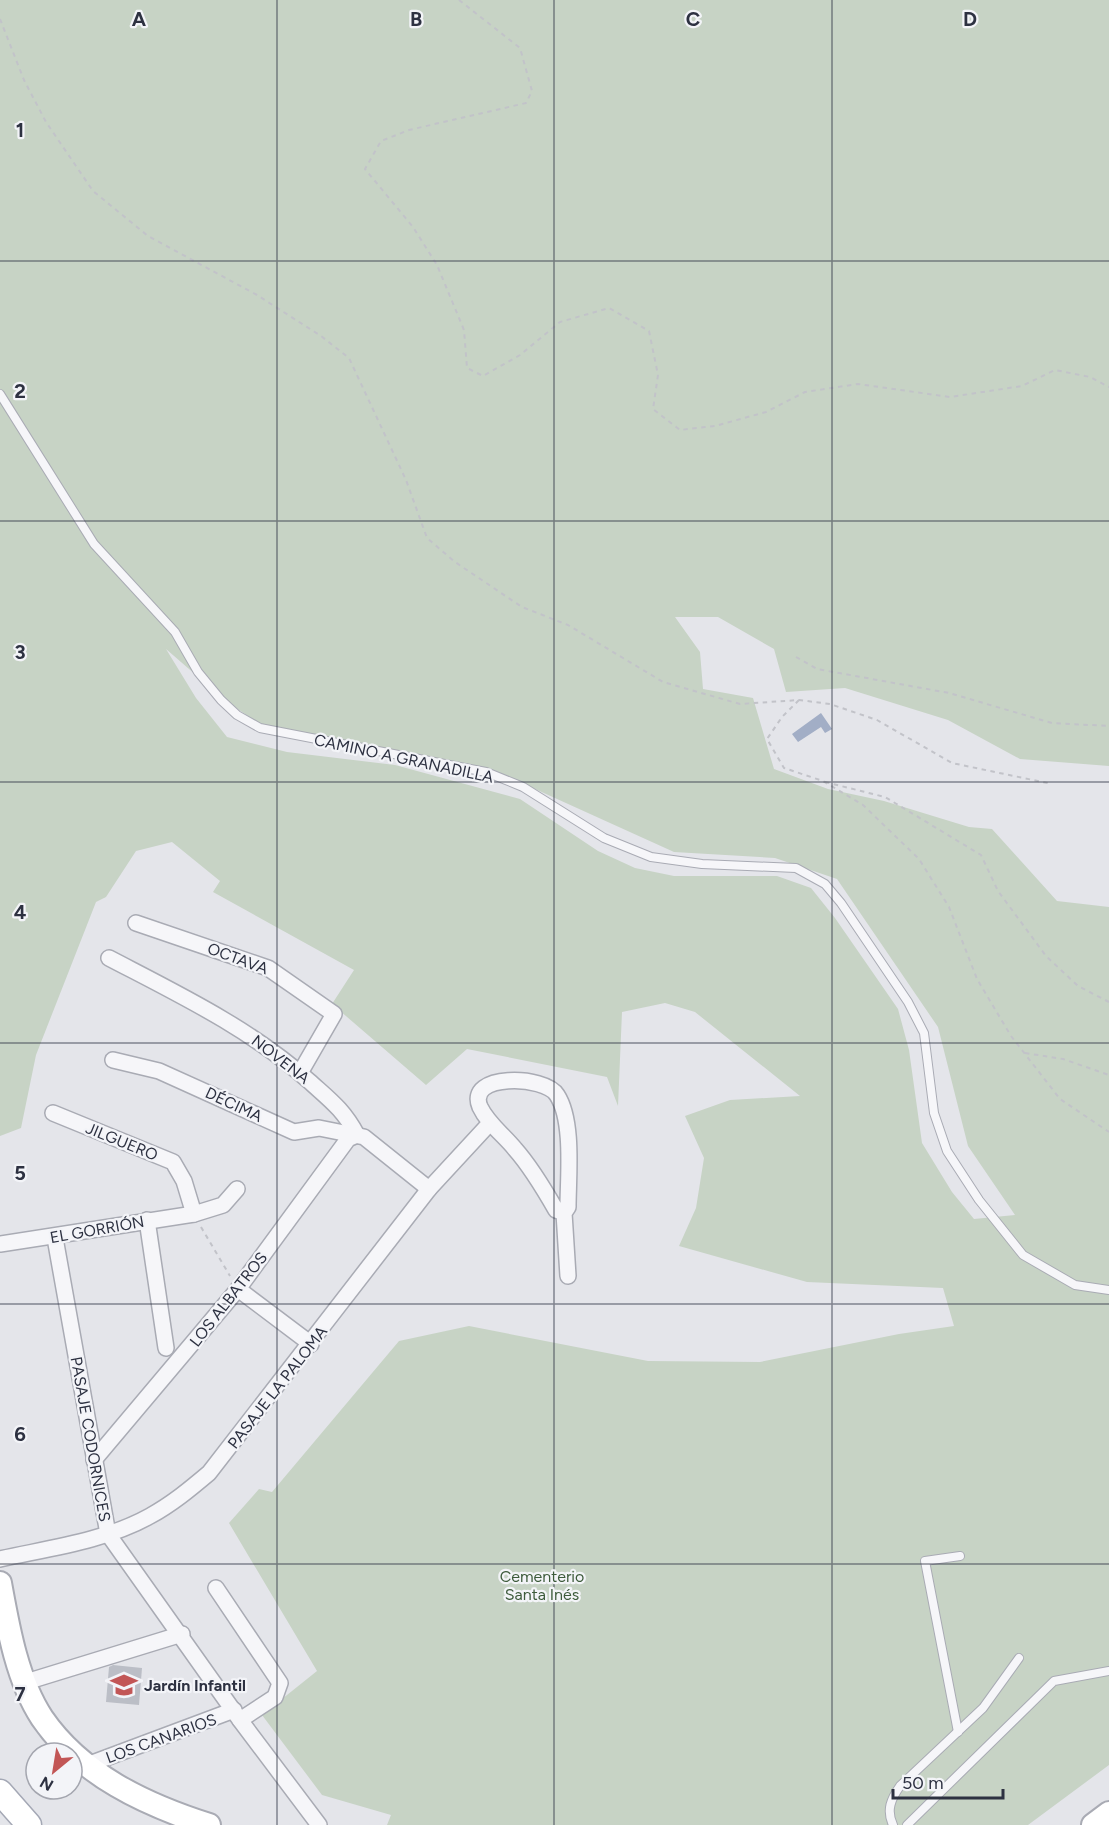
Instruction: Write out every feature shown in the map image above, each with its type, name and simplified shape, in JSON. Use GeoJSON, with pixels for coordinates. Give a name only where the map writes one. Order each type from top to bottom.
{"type":"FeatureCollection","features":[{"type":"Feature","properties":{"kind":"main road"},"geometry":{"type":"LineString","coordinates":[[0,1583],[9,1630],[26,1682],[41,1716],[62,1743],[87,1765],[145,1801],[209,1825]]}},
{"type":"Feature","properties":{"kind":"main road"},"geometry":{"type":"LineString","coordinates":[[0,1792],[29,1825]]}},
{"type":"Feature","properties":{"kind":"main road"},"geometry":{"type":"LineString","coordinates":[[1093,1825],[1109,1814]]}},
{"type":"Feature","properties":{"kind":"main road"},"geometry":{"type":"LineString","coordinates":[[0,1816],[8,1825]]}},
{"type":"Feature","properties":{"kind":"street","name":"OCTAVA"},"geometry":{"type":"LineString","coordinates":[[136,923],[268,968],[334,1014],[300,1073]]}},
{"type":"Feature","properties":{"kind":"street","name":"NOVENA"},"geometry":{"type":"LineString","coordinates":[[109,958],[224,1018],[276,1052],[346,1113],[357,1135],[364,1137],[429,1189]]}},
{"type":"Feature","properties":{"kind":"street","name":"DÉCIMA"},"geometry":{"type":"LineString","coordinates":[[113,1060],[159,1071],[294,1132],[319,1128],[357,1135]]}},
{"type":"Feature","properties":{"kind":"street"},"geometry":{"type":"LineString","coordinates":[[564,1213],[556,1210],[516,1149],[490,1123],[479,1106],[478,1097],[482,1090],[492,1083],[511,1080],[533,1083],[556,1092],[566,1122],[568,1207],[564,1213],[568,1276]]}},
{"type":"Feature","properties":{"kind":"street","name":"JILGUERO"},"geometry":{"type":"LineString","coordinates":[[53,1113],[173,1162],[184,1181],[194,1214]]}},
{"type":"Feature","properties":{"kind":"street","name":"PASAJE LA PALOMA"},"geometry":{"type":"LineString","coordinates":[[0,1560],[108,1534],[148,1517],[179,1498],[209,1473],[429,1189],[490,1123]]}},
{"type":"Feature","properties":{"kind":"street","name":"LOS ALBATROS"},"geometry":{"type":"LineString","coordinates":[[94,1460],[238,1289],[348,1139],[357,1135]]}},
{"type":"Feature","properties":{"kind":"street","name":"EL GORRIÓN"},"geometry":{"type":"LineString","coordinates":[[0,1244],[55,1238],[147,1220],[194,1214],[223,1205],[237,1189]]}},
{"type":"Feature","properties":{"kind":"street"},"geometry":{"type":"LineString","coordinates":[[147,1220],[166,1348]]}},
{"type":"Feature","properties":{"kind":"street","name":"PASAJE CODORNICES"},"geometry":{"type":"LineString","coordinates":[[55,1238],[108,1534],[182,1634],[237,1715],[320,1825]]}},
{"type":"Feature","properties":{"kind":"street"},"geometry":{"type":"LineString","coordinates":[[238,1289],[310,1344]]}},
{"type":"Feature","properties":{"kind":"street","name":"LOS CANARIOS"},"geometry":{"type":"LineString","coordinates":[[87,1765],[237,1715],[275,1697],[280,1683],[216,1588]]}},
{"type":"Feature","properties":{"kind":"street"},"geometry":{"type":"LineString","coordinates":[[26,1682],[182,1634]]}},
{"type":"Feature","properties":{"kind":"lane","name":"CAMINO A GRANADILLA"},"geometry":{"type":"LineString","coordinates":[[0,394],[94,544],[175,632],[198,672],[237,715],[260,728],[486,772],[523,787],[604,838],[651,857],[702,864],[796,868],[825,884],[842,903],[908,1002],[924,1033],[934,1113],[947,1151],[979,1200],[1023,1255],[1075,1285],[1109,1290]]}},
{"type":"Feature","properties":{"kind":"lane"},"geometry":{"type":"LineString","coordinates":[[958,1732],[924,1561],[960,1556]]}},
{"type":"Feature","properties":{"kind":"lane"},"geometry":{"type":"LineString","coordinates":[[893,1825],[889,1816],[891,1798],[900,1786],[982,1708],[1019,1658]]}},
{"type":"Feature","properties":{"kind":"lane"},"geometry":{"type":"LineString","coordinates":[[907,1825],[1054,1681],[1109,1671]]}},
{"type":"Feature","properties":{"kind":"path"},"geometry":{"type":"LineString","coordinates":[[459,0],[520,48],[532,92],[526,103],[409,130],[381,141],[365,169],[413,227],[437,265],[464,330],[467,368],[483,376],[520,355],[560,322],[609,308],[649,331],[658,375],[653,408],[680,430],[715,426],[766,412],[805,392],[858,384],[950,398],[1022,386],[1055,369],[1090,377],[1109,387]]}},
{"type":"Feature","properties":{"kind":"path"},"geometry":{"type":"LineString","coordinates":[[0,19],[24,81],[46,122],[93,190],[148,236],[257,295],[321,336],[349,358],[406,480],[427,538],[441,550],[522,606],[568,626],[663,682],[740,704],[799,700],[830,704],[877,720],[952,763],[1052,784]]}},
{"type":"Feature","properties":{"kind":"path"},"geometry":{"type":"LineString","coordinates":[[796,657],[817,669],[949,693],[1052,723],[1109,726]]}},
{"type":"Feature","properties":{"kind":"path"},"geometry":{"type":"LineString","coordinates":[[799,700],[782,717],[767,739],[784,768],[822,781],[885,797],[981,855],[998,891],[1046,956],[1078,986],[1109,1002]]}},
{"type":"Feature","properties":{"kind":"path"},"geometry":{"type":"LineString","coordinates":[[822,781],[863,805],[919,859],[949,907],[977,980],[1025,1053],[1060,1099],[1109,1132]]}},
{"type":"Feature","properties":{"kind":"path"},"geometry":{"type":"LineString","coordinates":[[1025,1053],[1063,1059],[1109,1075]]}},
{"type":"Feature","properties":{"kind":"path"},"geometry":{"type":"LineString","coordinates":[[194,1214],[238,1289]]}},
{"type":"Feature","properties":{"kind":"green space","name":"Cementerio Santa Inés"},"geometry":{"type":"Polygon","coordinates":[[[0,0],[1109,0],[1109,766],[1020,759],[948,720],[845,688],[786,692],[774,649],[718,617],[675,617],[700,652],[703,689],[753,698],[774,769],[828,789],[884,801],[969,827],[992,829],[1057,901],[1109,907],[1109,1765],[1028,1825],[387,1825],[391,1815],[322,1795],[262,1715],[317,1671],[229,1523],[259,1489],[272,1492],[399,1341],[469,1326],[648,1361],[760,1362],[899,1334],[954,1326],[943,1288],[807,1282],[679,1246],[696,1208],[704,1158],[685,1116],[730,1100],[800,1096],[695,1012],[665,1003],[622,1012],[618,1106],[607,1077],[467,1049],[426,1085],[332,1004],[354,970],[213,892],[220,881],[172,842],[136,851],[106,897],[96,902],[36,1055],[21,1128],[0,1136],[0,0]],[[166,649],[196,698],[227,737],[287,752],[395,765],[520,799],[598,851],[635,868],[674,876],[777,876],[811,888],[835,918],[898,1009],[909,1050],[922,1143],[952,1192],[974,1219],[1015,1215],[968,1146],[938,1027],[837,879],[775,858],[674,852],[491,769],[263,726],[227,702],[166,649]]]}},
{"type":"Feature","properties":{"kind":"water"},"geometry":{"type":"Polygon","coordinates":[[[821,713],[832,729],[825,733],[821,727],[798,742],[792,734],[821,713]]]}},
{"type":"Feature","properties":{"kind":"building","name":"Jardín Infantil"},"geometry":{"type":"Polygon","coordinates":[[[113,1665],[142,1668],[139,1705],[106,1702],[109,1667],[113,1665]]]}},
{"type":"Feature","properties":{"kind":"place","name":"Jardín Infantil"},"geometry":{"type":"Point","coordinates":[124,1685]}}]}
